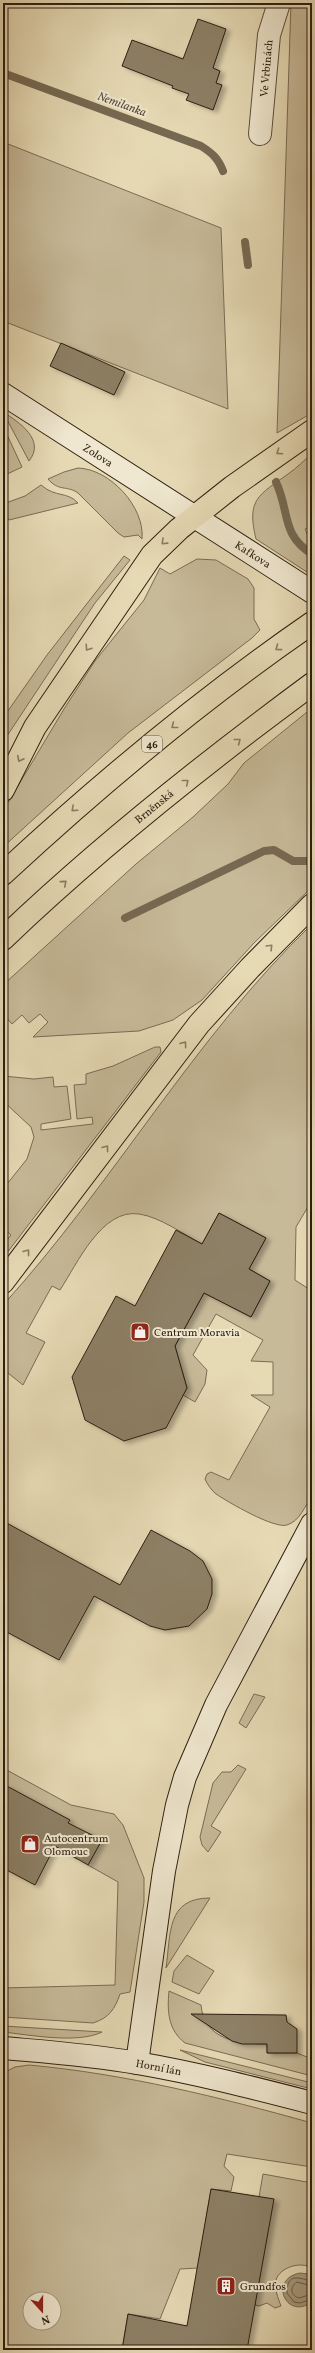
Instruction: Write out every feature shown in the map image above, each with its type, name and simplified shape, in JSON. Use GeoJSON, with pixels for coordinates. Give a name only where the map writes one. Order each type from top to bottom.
{"type":"FeatureCollection","features":[{"type":"Feature","properties":{"kind":"main road"},"geometry":{"type":"LineString","coordinates":[[3,790],[35,727],[152,555],[194,517],[263,463],[312,431]]}},
{"type":"Feature","properties":{"kind":"main road","name":"46"},"geometry":{"type":"LineString","coordinates":[[3,874],[87,798],[143,751],[311,624]]}},
{"type":"Feature","properties":{"kind":"main road","name":"Brněnská"},"geometry":{"type":"LineString","coordinates":[[3,938],[35,908],[153,809],[312,684]]}},
{"type":"Feature","properties":{"kind":"main road"},"geometry":{"type":"LineString","coordinates":[[3,1282],[199,1024],[250,968],[312,905]]}},
{"type":"Feature","properties":{"kind":"street","name":"Ve Vrbinách"},"geometry":{"type":"LineString","coordinates":[[260,134],[269,35],[279,3]]}},
{"type":"Feature","properties":{"kind":"street","name":"Zolova"},"geometry":{"type":"LineString","coordinates":[[3,394],[194,517]]}},
{"type":"Feature","properties":{"kind":"street","name":"Kafkova"},"geometry":{"type":"LineString","coordinates":[[194,517],[312,592]]}},
{"type":"Feature","properties":{"kind":"street"},"geometry":{"type":"LineString","coordinates":[[137,2063],[164,1871],[177,1805],[185,1778],[220,1698],[312,1524]]}},
{"type":"Feature","properties":{"kind":"street","name":"Horní lán"},"geometry":{"type":"LineString","coordinates":[[3,2048],[90,2056],[137,2063],[251,2087],[312,2103]]}},
{"type":"Feature","properties":{"kind":"shaded area"},"geometry":{"type":"Polygon","coordinates":[[[291,3],[312,3],[312,413],[277,433],[291,3]]]}},
{"type":"Feature","properties":{"kind":"shaded area"},"geometry":{"type":"Polygon","coordinates":[[[3,142],[221,228],[228,409],[3,321],[3,142]]]}},
{"type":"Feature","properties":{"kind":"shaded area"},"geometry":{"type":"Polygon","coordinates":[[[3,412],[23,426],[32,439],[34,446],[33,453],[29,461],[3,412]]]}},
{"type":"Feature","properties":{"kind":"shaded area"},"geometry":{"type":"Polygon","coordinates":[[[3,426],[22,467],[3,476],[3,426]]]}},
{"type":"Feature","properties":{"kind":"shaded area"},"geometry":{"type":"Polygon","coordinates":[[[312,454],[312,526],[305,529],[312,545],[312,569],[310,574],[256,539],[253,526],[253,515],[254,506],[262,493],[312,454]]]}},
{"type":"Feature","properties":{"kind":"shaded area"},"geometry":{"type":"Polygon","coordinates":[[[78,468],[90,470],[102,475],[113,482],[123,492],[132,503],[138,515],[142,539],[138,535],[124,537],[118,533],[78,493],[70,489],[56,486],[48,479],[78,468]]]}},
{"type":"Feature","properties":{"kind":"shaded area"},"geometry":{"type":"Polygon","coordinates":[[[41,485],[52,492],[70,497],[78,503],[9,520],[3,512],[3,504],[25,496],[41,485]]]}},
{"type":"Feature","properties":{"kind":"shaded area"},"geometry":{"type":"Polygon","coordinates":[[[124,556],[130,560],[95,603],[3,742],[3,718],[47,655],[124,556]]]}},
{"type":"Feature","properties":{"kind":"shaded area"},"geometry":{"type":"Polygon","coordinates":[[[197,559],[216,560],[248,579],[254,588],[254,619],[260,630],[252,638],[128,733],[3,847],[3,811],[64,709],[95,661],[144,600],[160,568],[170,574],[197,559]]]}},
{"type":"Feature","properties":{"kind":"shaded area"},"geometry":{"type":"Polygon","coordinates":[[[312,708],[312,887],[254,943],[202,1000],[173,1020],[139,1031],[33,1037],[48,1022],[40,1014],[29,1023],[22,1015],[12,1024],[5,1016],[3,1017],[3,985],[136,864],[193,817],[228,784],[244,763],[312,708]]]}},
{"type":"Feature","properties":{"kind":"shaded area"},"geometry":{"type":"Polygon","coordinates":[[[312,924],[312,1200],[296,1227],[295,1280],[312,1291],[312,1495],[299,1517],[292,1523],[281,1525],[262,1519],[222,1498],[213,1491],[205,1479],[207,1474],[211,1472],[229,1480],[270,1407],[251,1395],[273,1395],[273,1362],[251,1361],[263,1340],[216,1314],[193,1355],[207,1370],[205,1384],[195,1402],[183,1395],[187,1388],[175,1346],[204,1293],[251,1317],[270,1281],[249,1269],[266,1238],[219,1213],[202,1244],[171,1226],[147,1216],[139,1214],[126,1214],[113,1220],[92,1240],[60,1290],[52,1286],[26,1333],[45,1342],[23,1385],[3,1369],[3,1305],[43,1259],[229,1015],[269,968],[312,924]]]}},
{"type":"Feature","properties":{"kind":"shaded area"},"geometry":{"type":"Polygon","coordinates":[[[155,1047],[160,1047],[161,1052],[3,1258],[3,1245],[11,1235],[3,1228],[3,1189],[27,1159],[34,1137],[31,1127],[3,1101],[3,1076],[34,1079],[53,1077],[54,1087],[67,1086],[71,1119],[41,1124],[41,1130],[93,1124],[92,1117],[77,1119],[74,1085],[86,1084],[86,1074],[113,1066],[155,1047]]]}},
{"type":"Feature","properties":{"kind":"shaded area"},"geometry":{"type":"Polygon","coordinates":[[[254,1694],[265,1697],[246,1728],[239,1723],[254,1694]]]}},
{"type":"Feature","properties":{"kind":"shaded area"},"geometry":{"type":"Polygon","coordinates":[[[238,1765],[246,1769],[211,1826],[221,1832],[208,1852],[202,1845],[200,1837],[213,1783],[222,1772],[231,1772],[238,1765]]]}},
{"type":"Feature","properties":{"kind":"shaded area"},"geometry":{"type":"Polygon","coordinates":[[[3,1768],[71,1805],[114,1814],[123,1825],[144,1878],[144,1902],[130,1992],[120,1994],[111,2012],[99,2021],[93,2023],[3,2017],[3,1988],[115,1985],[118,1882],[88,1865],[101,1841],[90,1834],[77,1859],[66,1852],[3,1793],[3,1768]]]}},
{"type":"Feature","properties":{"kind":"shaded area"},"geometry":{"type":"Polygon","coordinates":[[[210,1898],[166,1968],[173,1920],[178,1911],[185,1904],[196,1900],[210,1898]]]}},
{"type":"Feature","properties":{"kind":"shaded area"},"geometry":{"type":"Polygon","coordinates":[[[187,1955],[214,1971],[199,1994],[172,1982],[174,1971],[187,1955]]]}},
{"type":"Feature","properties":{"kind":"shaded area"},"geometry":{"type":"Polygon","coordinates":[[[169,1991],[201,2005],[204,2017],[209,2026],[216,2033],[225,2038],[245,2043],[267,2044],[267,2053],[297,2053],[312,2059],[312,2076],[185,2043],[175,2032],[170,2020],[168,2006],[169,1991]]]}},
{"type":"Feature","properties":{"kind":"shaded area"},"geometry":{"type":"Polygon","coordinates":[[[3,2026],[102,2032],[92,2036],[54,2038],[3,2032],[3,2026]]]}},
{"type":"Feature","properties":{"kind":"shaded area"},"geometry":{"type":"Polygon","coordinates":[[[180,2050],[312,2083],[312,2089],[205,2062],[180,2050]]]}},
{"type":"Feature","properties":{"kind":"shaded area"},"geometry":{"type":"Polygon","coordinates":[[[29,2065],[101,2074],[137,2080],[242,2104],[312,2123],[312,2167],[227,2154],[224,2166],[234,2177],[231,2191],[211,2189],[198,2268],[180,2269],[160,2319],[128,2314],[122,2350],[3,2350],[3,2073],[15,2067],[29,2065]]]}},
{"type":"Feature","properties":{"kind":"shaded area"},"geometry":{"type":"Polygon","coordinates":[[[263,2174],[312,2183],[312,2268],[302,2265],[291,2266],[278,2275],[276,2286],[281,2306],[275,2308],[267,2303],[259,2306],[255,2305],[259,2197],[263,2174]]]}},
{"type":"Feature","properties":{"kind":"water"},"geometry":{"type":"Polygon","coordinates":[[[300,2273],[308,2274],[312,2278],[312,2302],[303,2306],[295,2306],[288,2303],[284,2297],[283,2290],[285,2283],[290,2277],[300,2273]]]}},
{"type":"Feature","properties":{"kind":"building"},"geometry":{"type":"Polygon","coordinates":[[[198,19],[226,29],[213,68],[220,71],[216,83],[222,85],[213,110],[186,100],[189,94],[172,88],[173,86],[122,66],[132,40],[183,59],[198,19]]]}},
{"type":"Feature","properties":{"kind":"building"},"geometry":{"type":"Polygon","coordinates":[[[61,343],[125,372],[114,395],[50,366],[61,343]]]}},
{"type":"Feature","properties":{"kind":"building","name":"Centrum Moravia"},"geometry":{"type":"Polygon","coordinates":[[[219,1213],[266,1238],[249,1269],[270,1281],[251,1317],[204,1293],[175,1346],[187,1388],[166,1428],[124,1441],[85,1420],[72,1377],[116,1296],[135,1306],[176,1230],[202,1244],[219,1213]]]}},
{"type":"Feature","properties":{"kind":"building"},"geometry":{"type":"Polygon","coordinates":[[[3,1521],[120,1585],[151,1530],[190,1551],[203,1561],[212,1579],[212,1594],[207,1609],[189,1626],[165,1630],[150,1626],[94,1596],[59,1660],[3,1630],[3,1521]]]}},
{"type":"Feature","properties":{"kind":"building","name":"Autocentrum Olomouc"},"geometry":{"type":"Polygon","coordinates":[[[3,1784],[70,1820],[68,1823],[102,1840],[88,1865],[55,1846],[35,1885],[3,1868],[3,1784]]]}},
{"type":"Feature","properties":{"kind":"building"},"geometry":{"type":"Polygon","coordinates":[[[191,2014],[286,2015],[287,2022],[297,2029],[297,2053],[267,2053],[267,2044],[242,2044],[232,2041],[191,2014]]]}},
{"type":"Feature","properties":{"kind":"building","name":"Grundfos"},"geometry":{"type":"Polygon","coordinates":[[[211,2189],[274,2199],[247,2350],[122,2350],[128,2314],[187,2326],[211,2189]]]}},
{"type":"Feature","properties":{"kind":"waterway","name":"Nemilanka"},"geometry":{"type":"LineString","coordinates":[[3,73],[201,146],[214,156],[223,171]]}},
{"type":"Feature","properties":{"kind":"waterway","name":"Nemilanka"},"geometry":{"type":"LineString","coordinates":[[245,242],[248,265]]}},
{"type":"Feature","properties":{"kind":"waterway","name":"Nemilanka"},"geometry":{"type":"LineString","coordinates":[[276,482],[291,531],[295,539],[302,547],[312,554]]}},
{"type":"Feature","properties":{"kind":"waterway"},"geometry":{"type":"LineString","coordinates":[[125,918],[264,851],[274,850],[293,861],[312,861]]}},
{"type":"Feature","properties":{"kind":"place","name":"Centrum Moravia"},"geometry":{"type":"Point","coordinates":[140,1332]}},
{"type":"Feature","properties":{"kind":"place","name":"Autocentrum Olomouc"},"geometry":{"type":"Point","coordinates":[30,1844]}},
{"type":"Feature","properties":{"kind":"place","name":"Grundfos"},"geometry":{"type":"Point","coordinates":[226,2286]}}]}
